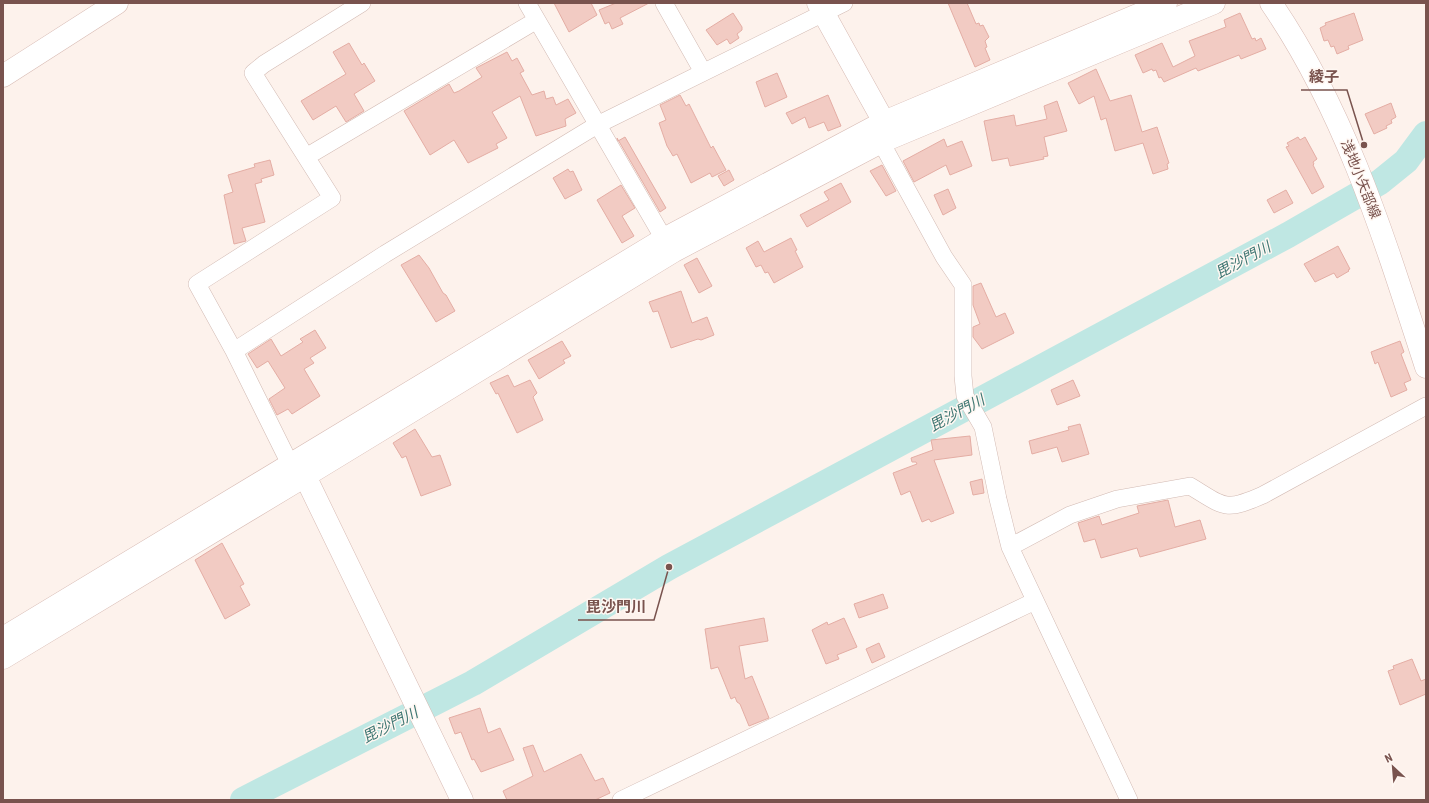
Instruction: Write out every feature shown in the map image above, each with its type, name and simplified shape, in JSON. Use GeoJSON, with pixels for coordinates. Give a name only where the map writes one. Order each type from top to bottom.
{"type":"FeatureCollection","features":[{"type":"Feature","properties":{"kind":"street"},"geometry":{"type":"LineString","coordinates":[[3,76],[118,3]]}},
{"type":"Feature","properties":{"kind":"street"},"geometry":{"type":"LineString","coordinates":[[362,3],[264,64],[253,73],[332,198],[196,284],[234,351],[297,470],[462,800]]}},
{"type":"Feature","properties":{"kind":"street"},"geometry":{"type":"LineString","coordinates":[[527,3],[664,239]]}},
{"type":"Feature","properties":{"kind":"street"},"geometry":{"type":"LineString","coordinates":[[664,3],[703,72]]}},
{"type":"Feature","properties":{"kind":"street"},"geometry":{"type":"LineString","coordinates":[[234,351],[385,254],[597,125],[703,72],[820,8],[844,3]]}},
{"type":"Feature","properties":{"kind":"street"},"geometry":{"type":"LineString","coordinates":[[3,658],[297,470],[664,239],[883,132],[1166,3]]}},
{"type":"Feature","properties":{"kind":"street"},"geometry":{"type":"LineString","coordinates":[[3,638],[883,132],[1214,3]]}},
{"type":"Feature","properties":{"kind":"street","name":"浅地小矢部線"},"geometry":{"type":"LineString","coordinates":[[1271,3],[1316,78],[1352,151],[1426,367]]}},
{"type":"Feature","properties":{"kind":"street"},"geometry":{"type":"LineString","coordinates":[[820,8],[883,132],[940,250],[963,285],[963,376],[965,396],[983,427],[1010,547],[1129,800]]}},
{"type":"Feature","properties":{"kind":"street"},"geometry":{"type":"LineString","coordinates":[[306,157],[537,20]]}},
{"type":"Feature","properties":{"kind":"street"},"geometry":{"type":"LineString","coordinates":[[1010,547],[1070,515],[1117,499],[1190,486],[1223,506],[1239,505],[1263,495],[1426,406]]}},
{"type":"Feature","properties":{"kind":"street"},"geometry":{"type":"LineString","coordinates":[[621,800],[1035,601]]}},
{"type":"Feature","properties":{"kind":"building"},"geometry":{"type":"Polygon","coordinates":[[[554,3],[591,3],[597,15],[569,32],[554,3]]]}},
{"type":"Feature","properties":{"kind":"building"},"geometry":{"type":"Polygon","coordinates":[[[616,3],[649,3],[620,18],[623,24],[612,29],[609,22],[605,24],[599,10],[616,3]]]}},
{"type":"Feature","properties":{"kind":"building"},"geometry":{"type":"Polygon","coordinates":[[[948,3],[967,3],[976,24],[979,23],[980,26],[983,25],[989,37],[985,41],[987,47],[985,48],[990,60],[975,67],[948,3]]]}},
{"type":"Feature","properties":{"kind":"building"},"geometry":{"type":"Polygon","coordinates":[[[733,13],[742,27],[742,30],[737,34],[739,38],[730,44],[727,39],[717,45],[706,30],[733,13]]]}},
{"type":"Feature","properties":{"kind":"building"},"geometry":{"type":"Polygon","coordinates":[[[1240,13],[1252,39],[1255,38],[1256,41],[1261,38],[1266,49],[1241,59],[1239,55],[1198,71],[1196,68],[1164,82],[1161,77],[1159,78],[1156,70],[1153,71],[1152,69],[1143,73],[1135,55],[1162,43],[1173,67],[1195,56],[1189,41],[1226,27],[1224,20],[1240,13]]]}},
{"type":"Feature","properties":{"kind":"building"},"geometry":{"type":"Polygon","coordinates":[[[1354,13],[1363,40],[1348,46],[1349,49],[1337,54],[1334,46],[1331,47],[1328,40],[1324,41],[1320,28],[1326,25],[1325,23],[1354,13]]]}},
{"type":"Feature","properties":{"kind":"building"},"geometry":{"type":"Polygon","coordinates":[[[349,43],[362,65],[364,63],[375,81],[354,94],[364,111],[346,122],[336,106],[313,120],[301,101],[346,74],[333,52],[349,43]]]}},
{"type":"Feature","properties":{"kind":"building"},"geometry":{"type":"Polygon","coordinates":[[[507,52],[512,61],[517,58],[524,71],[520,73],[532,95],[544,91],[546,99],[553,97],[556,105],[568,99],[576,113],[565,119],[566,126],[536,136],[520,96],[492,112],[507,138],[496,144],[498,148],[468,163],[454,140],[430,155],[404,111],[449,84],[454,93],[459,91],[482,77],[476,68],[507,52]]]}},
{"type":"Feature","properties":{"kind":"building"},"geometry":{"type":"Polygon","coordinates":[[[1096,69],[1110,101],[1131,95],[1142,132],[1157,127],[1169,163],[1167,164],[1168,169],[1153,174],[1143,143],[1115,151],[1106,118],[1101,120],[1094,96],[1079,104],[1068,83],[1096,69]]]}},
{"type":"Feature","properties":{"kind":"building"},"geometry":{"type":"Polygon","coordinates":[[[777,73],[787,97],[765,107],[756,82],[777,73]]]}},
{"type":"Feature","properties":{"kind":"building"},"geometry":{"type":"Polygon","coordinates":[[[680,95],[686,106],[689,104],[711,148],[713,146],[726,170],[712,177],[710,173],[691,183],[677,154],[673,156],[667,146],[659,123],[666,120],[660,105],[680,95]]]}},
{"type":"Feature","properties":{"kind":"building"},"geometry":{"type":"Polygon","coordinates":[[[828,95],[841,126],[828,131],[824,122],[809,128],[805,117],[792,124],[786,113],[828,95]]]}},
{"type":"Feature","properties":{"kind":"building"},"geometry":{"type":"Polygon","coordinates":[[[1057,101],[1067,131],[1044,137],[1048,156],[1043,157],[1044,159],[1010,166],[1008,158],[992,161],[984,121],[1014,115],[1016,126],[1047,119],[1044,106],[1057,101]]]}},
{"type":"Feature","properties":{"kind":"building"},"geometry":{"type":"Polygon","coordinates":[[[1391,103],[1396,117],[1391,120],[1392,123],[1386,126],[1387,128],[1374,134],[1365,114],[1391,103]]]}},
{"type":"Feature","properties":{"kind":"building"},"geometry":{"type":"Polygon","coordinates":[[[625,137],[666,208],[660,212],[619,141],[625,137]]]}},
{"type":"Feature","properties":{"kind":"building"},"geometry":{"type":"Polygon","coordinates":[[[1298,137],[1300,140],[1305,137],[1317,159],[1313,162],[1313,165],[1324,187],[1312,194],[1286,147],[1289,146],[1287,143],[1298,137]]]}},
{"type":"Feature","properties":{"kind":"building"},"geometry":{"type":"Polygon","coordinates":[[[944,139],[947,147],[962,141],[972,166],[950,175],[946,165],[914,182],[903,161],[944,139]]]}},
{"type":"Feature","properties":{"kind":"building"},"geometry":{"type":"Polygon","coordinates":[[[270,160],[274,175],[261,179],[262,182],[255,184],[265,222],[242,228],[246,241],[234,244],[224,195],[233,192],[228,175],[255,167],[254,164],[270,160]]]}},
{"type":"Feature","properties":{"kind":"building"},"geometry":{"type":"Polygon","coordinates":[[[882,165],[896,191],[886,196],[870,171],[882,165]]]}},
{"type":"Feature","properties":{"kind":"building"},"geometry":{"type":"Polygon","coordinates":[[[568,169],[570,172],[573,171],[582,190],[565,199],[553,178],[568,169]]]}},
{"type":"Feature","properties":{"kind":"building"},"geometry":{"type":"Polygon","coordinates":[[[729,170],[734,180],[724,186],[718,176],[729,170]]]}},
{"type":"Feature","properties":{"kind":"building"},"geometry":{"type":"Polygon","coordinates":[[[841,183],[851,202],[807,227],[800,215],[829,200],[824,192],[841,183]]]}},
{"type":"Feature","properties":{"kind":"building"},"geometry":{"type":"Polygon","coordinates":[[[621,185],[635,208],[622,216],[634,236],[622,243],[597,200],[621,185]]]}},
{"type":"Feature","properties":{"kind":"building"},"geometry":{"type":"Polygon","coordinates":[[[948,189],[956,208],[943,215],[934,195],[948,189]]]}},
{"type":"Feature","properties":{"kind":"building"},"geometry":{"type":"Polygon","coordinates":[[[1286,190],[1293,203],[1274,213],[1267,200],[1286,190]]]}},
{"type":"Feature","properties":{"kind":"building"},"geometry":{"type":"Polygon","coordinates":[[[791,238],[797,250],[795,251],[803,267],[774,283],[768,272],[765,273],[761,265],[756,267],[746,248],[758,241],[764,252],[791,238]]]}},
{"type":"Feature","properties":{"kind":"building"},"geometry":{"type":"Polygon","coordinates":[[[1338,246],[1350,269],[1348,270],[1349,271],[1337,278],[1334,273],[1315,282],[1304,264],[1338,246]]]}},
{"type":"Feature","properties":{"kind":"building"},"geometry":{"type":"Polygon","coordinates":[[[419,255],[429,268],[455,311],[436,322],[401,265],[419,255]]]}},
{"type":"Feature","properties":{"kind":"building"},"geometry":{"type":"Polygon","coordinates":[[[697,258],[712,286],[699,293],[684,265],[697,258]]]}},
{"type":"Feature","properties":{"kind":"building"},"geometry":{"type":"Polygon","coordinates":[[[981,283],[996,317],[1005,313],[1014,333],[982,349],[973,337],[973,327],[980,324],[973,305],[973,286],[981,283]]]}},
{"type":"Feature","properties":{"kind":"building"},"geometry":{"type":"Polygon","coordinates":[[[681,291],[692,323],[707,317],[714,335],[671,348],[658,311],[653,312],[649,302],[681,291]]]}},
{"type":"Feature","properties":{"kind":"building"},"geometry":{"type":"Polygon","coordinates":[[[315,330],[326,348],[310,358],[314,363],[304,369],[320,396],[292,414],[288,409],[277,415],[269,399],[285,388],[268,361],[257,368],[248,354],[271,339],[281,356],[303,342],[300,339],[315,330]]]}},
{"type":"Feature","properties":{"kind":"building"},"geometry":{"type":"Polygon","coordinates":[[[562,341],[571,356],[563,360],[565,363],[539,379],[528,360],[562,341]]]}},
{"type":"Feature","properties":{"kind":"building"},"geometry":{"type":"Polygon","coordinates":[[[1400,341],[1404,352],[1401,354],[1411,380],[1404,383],[1407,390],[1391,397],[1378,362],[1375,364],[1371,352],[1400,341]]]}},
{"type":"Feature","properties":{"kind":"building"},"geometry":{"type":"Polygon","coordinates":[[[508,375],[514,387],[530,380],[537,393],[533,397],[543,420],[517,433],[498,393],[496,394],[490,383],[508,375]]]}},
{"type":"Feature","properties":{"kind":"building"},"geometry":{"type":"Polygon","coordinates":[[[1073,380],[1080,396],[1057,405],[1051,390],[1073,380]]]}},
{"type":"Feature","properties":{"kind":"building"},"geometry":{"type":"Polygon","coordinates":[[[1080,424],[1089,454],[1062,462],[1057,447],[1032,454],[1029,441],[1069,430],[1068,427],[1080,424]]]}},
{"type":"Feature","properties":{"kind":"building"},"geometry":{"type":"Polygon","coordinates":[[[415,429],[432,457],[440,455],[451,485],[421,496],[406,456],[402,458],[393,443],[415,429]]]}},
{"type":"Feature","properties":{"kind":"building"},"geometry":{"type":"Polygon","coordinates":[[[970,436],[972,455],[934,460],[954,513],[931,522],[929,519],[922,522],[910,491],[901,495],[893,473],[917,464],[916,462],[912,462],[911,458],[933,450],[931,440],[970,436]]]}},
{"type":"Feature","properties":{"kind":"building"},"geometry":{"type":"Polygon","coordinates":[[[982,479],[984,493],[973,495],[970,482],[982,479]]]}},
{"type":"Feature","properties":{"kind":"building"},"geometry":{"type":"Polygon","coordinates":[[[1168,500],[1175,527],[1200,520],[1206,539],[1140,557],[1137,548],[1101,558],[1095,539],[1084,542],[1078,523],[1099,516],[1102,525],[1139,513],[1137,506],[1168,500]]]}},
{"type":"Feature","properties":{"kind":"building"},"geometry":{"type":"Polygon","coordinates":[[[222,543],[244,584],[240,586],[250,605],[225,619],[195,560],[222,543]]]}},
{"type":"Feature","properties":{"kind":"building"},"geometry":{"type":"Polygon","coordinates":[[[883,594],[888,608],[859,618],[854,604],[883,594]]]}},
{"type":"Feature","properties":{"kind":"building"},"geometry":{"type":"Polygon","coordinates":[[[764,618],[768,641],[739,646],[745,679],[752,676],[769,718],[749,726],[740,704],[737,702],[735,697],[731,699],[718,667],[711,669],[705,629],[764,618]]]}},
{"type":"Feature","properties":{"kind":"building"},"geometry":{"type":"Polygon","coordinates":[[[844,618],[857,647],[837,655],[839,659],[826,664],[812,630],[827,622],[828,625],[844,618]]]}},
{"type":"Feature","properties":{"kind":"building"},"geometry":{"type":"Polygon","coordinates":[[[879,643],[885,657],[872,663],[866,649],[879,643]]]}},
{"type":"Feature","properties":{"kind":"building"},"geometry":{"type":"Polygon","coordinates":[[[1412,659],[1421,681],[1426,679],[1426,694],[1400,705],[1388,671],[1394,669],[1393,666],[1412,659]]]}},
{"type":"Feature","properties":{"kind":"building"},"geometry":{"type":"Polygon","coordinates":[[[480,708],[488,733],[500,728],[514,760],[481,772],[474,759],[472,760],[461,732],[455,734],[449,718],[480,708]]]}},
{"type":"Feature","properties":{"kind":"building"},"geometry":{"type":"Polygon","coordinates":[[[533,745],[544,772],[581,754],[595,781],[603,778],[610,793],[595,800],[507,800],[503,791],[533,776],[523,748],[533,745]]]}},
{"type":"Feature","properties":{"kind":"waterway","name":"毘沙門川"},"geometry":{"type":"LineString","coordinates":[[243,800],[473,683],[669,567],[1288,235],[1380,182],[1406,161],[1426,134]]}},
{"type":"Feature","properties":{"kind":"place","name":"綾子"},"geometry":{"type":"Point","coordinates":[1364,145]}},
{"type":"Feature","properties":{"kind":"place","name":"毘沙門川"},"geometry":{"type":"Point","coordinates":[669,567]}}]}
